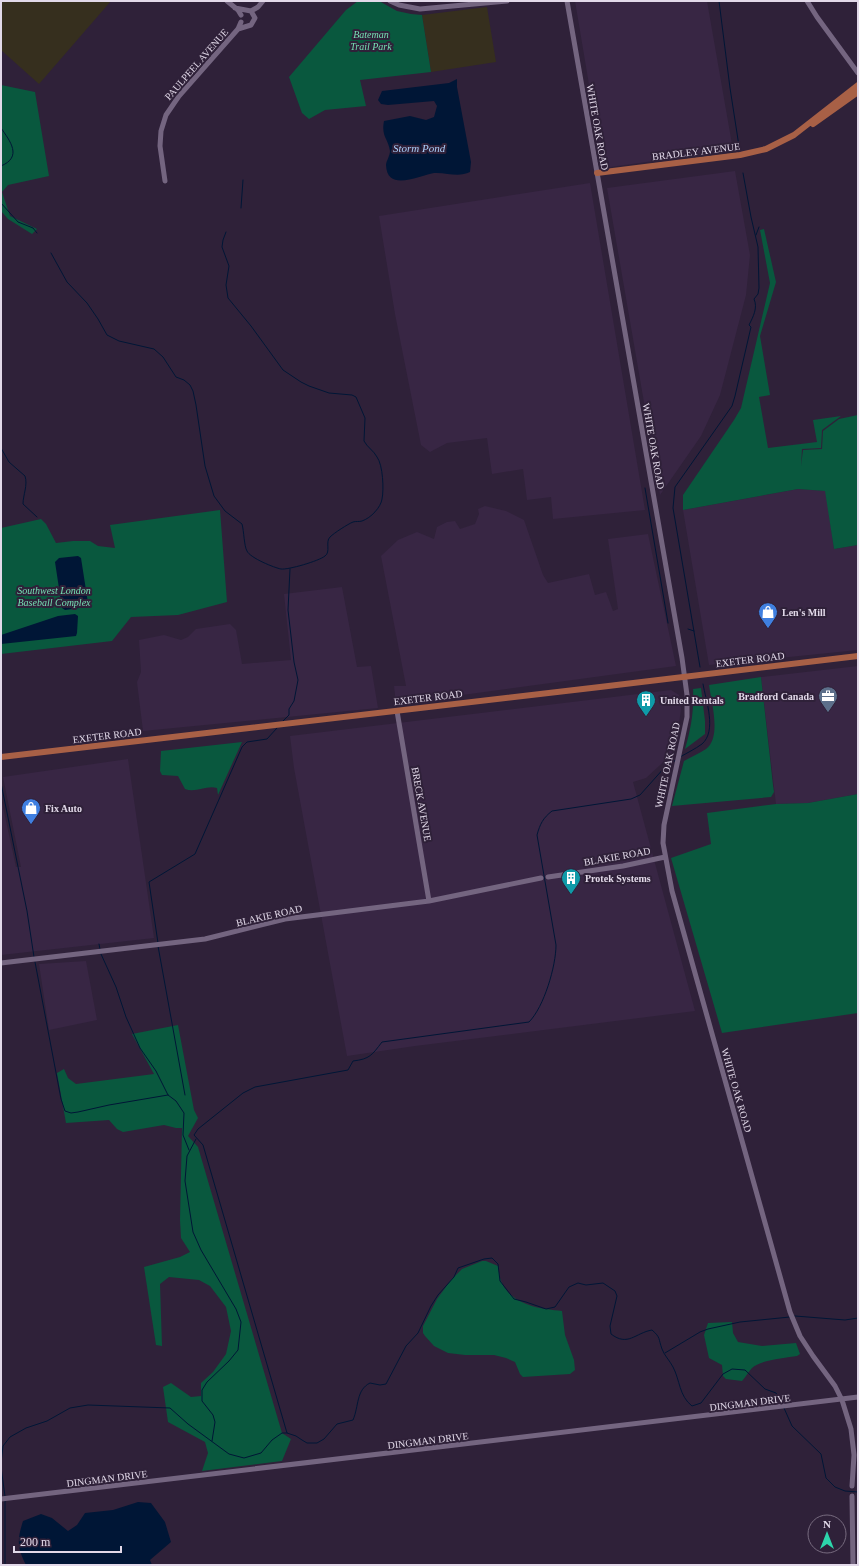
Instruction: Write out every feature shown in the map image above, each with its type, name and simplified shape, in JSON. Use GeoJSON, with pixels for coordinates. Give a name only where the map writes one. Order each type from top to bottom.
{"type":"FeatureCollection","features":[{"type":"Feature","properties":{"kind":"main road","name":"BRADLEY AVENUE"},"geometry":{"type":"LineString","coordinates":[[794,134],[858,85]]}},
{"type":"Feature","properties":{"kind":"main road","name":"BRADLEY AVENUE"},"geometry":{"type":"LineString","coordinates":[[597,174],[748,154],[774,146],[809,127],[858,92]]}},
{"type":"Feature","properties":{"kind":"main road","name":"EXETER ROAD"},"geometry":{"type":"LineString","coordinates":[[1,757],[858,656]]}},
{"type":"Feature","properties":{"kind":"street"},"geometry":{"type":"LineString","coordinates":[[227,1],[241,15],[241,22],[246,26],[253,23],[250,13]]}},
{"type":"Feature","properties":{"kind":"street"},"geometry":{"type":"LineString","coordinates":[[241,15],[250,13],[263,1]]}},
{"type":"Feature","properties":{"kind":"street"},"geometry":{"type":"LineString","coordinates":[[390,1],[399,5],[420,9],[507,1]]}},
{"type":"Feature","properties":{"kind":"street","name":"WHITE OAK ROAD"},"geometry":{"type":"LineString","coordinates":[[567,1],[685,676],[687,717],[664,825],[663,843],[665,857],[684,937],[790,1312],[800,1336],[812,1356],[835,1386],[842,1400],[850,1429],[854,1455],[852,1486]]}},
{"type":"Feature","properties":{"kind":"street"},"geometry":{"type":"LineString","coordinates":[[807,1],[858,73]]}},
{"type":"Feature","properties":{"kind":"street"},"geometry":{"type":"LineString","coordinates":[[235,8],[250,13]]}},
{"type":"Feature","properties":{"kind":"street","name":"PAULPEEL AVENUE"},"geometry":{"type":"LineString","coordinates":[[165,181],[160,146],[161,131],[166,115],[179,96],[238,29],[241,22]]}},
{"type":"Feature","properties":{"kind":"street","name":"PAULPEEL AVENUE"},"geometry":{"type":"LineString","coordinates":[[238,29],[246,26]]}},
{"type":"Feature","properties":{"kind":"street","name":"BRECK AVENUE"},"geometry":{"type":"LineString","coordinates":[[397,711],[429,901]]}},
{"type":"Feature","properties":{"kind":"street","name":"BLAKIE ROAD"},"geometry":{"type":"LineString","coordinates":[[548,877],[623,866],[665,857]]}},
{"type":"Feature","properties":{"kind":"street","name":"BLAKIE ROAD"},"geometry":{"type":"LineString","coordinates":[[1,963],[205,939],[285,919],[429,901],[541,878]]}},
{"type":"Feature","properties":{"kind":"street","name":"DINGMAN DRIVE"},"geometry":{"type":"LineString","coordinates":[[1,1499],[858,1397]]}},
{"type":"Feature","properties":{"kind":"street"},"geometry":{"type":"LineString","coordinates":[[852,1496],[853,1565]]}},
{"type":"Feature","properties":{"kind":"shaded area"},"geometry":{"type":"Polygon","coordinates":[[[1,1],[111,1],[39,84],[1,50],[1,1]]]}},
{"type":"Feature","properties":{"kind":"shaded area"},"geometry":{"type":"Polygon","coordinates":[[[575,1],[707,1],[733,150],[603,168],[575,1]]]}},
{"type":"Feature","properties":{"kind":"shaded area"},"geometry":{"type":"Polygon","coordinates":[[[487,7],[496,62],[431,72],[422,15],[487,7]]]}},
{"type":"Feature","properties":{"kind":"shaded area"},"geometry":{"type":"Polygon","coordinates":[[[735,171],[750,255],[746,295],[720,395],[701,436],[660,495],[607,188],[735,171]]]}},
{"type":"Feature","properties":{"kind":"shaded area"},"geometry":{"type":"Polygon","coordinates":[[[590,183],[645,510],[553,519],[551,497],[527,500],[523,469],[492,474],[487,438],[447,443],[430,452],[421,445],[395,314],[379,216],[590,183]]]}},
{"type":"Feature","properties":{"kind":"shaded area"},"geometry":{"type":"Polygon","coordinates":[[[798,489],[826,491],[834,549],[858,545],[858,650],[709,665],[683,510],[798,489]]]}},
{"type":"Feature","properties":{"kind":"shaded area"},"geometry":{"type":"Polygon","coordinates":[[[485,506],[506,511],[524,520],[543,575],[548,583],[589,574],[595,595],[606,592],[613,611],[618,609],[608,539],[648,534],[676,666],[396,704],[394,686],[406,686],[381,556],[398,540],[417,532],[434,539],[437,527],[447,522],[455,521],[460,529],[475,524],[479,514],[478,509],[485,506]]]}},
{"type":"Feature","properties":{"kind":"shaded area"},"geometry":{"type":"Polygon","coordinates":[[[342,587],[357,667],[371,666],[378,708],[143,731],[137,682],[141,672],[139,640],[164,635],[181,640],[188,637],[196,629],[230,624],[236,630],[242,664],[291,660],[284,594],[342,587]]]}},
{"type":"Feature","properties":{"kind":"shaded area"},"geometry":{"type":"Polygon","coordinates":[[[858,666],[858,794],[808,803],[776,804],[761,677],[858,666]]]}},
{"type":"Feature","properties":{"kind":"shaded area"},"geometry":{"type":"Polygon","coordinates":[[[671,690],[679,695],[681,709],[672,754],[646,778],[633,782],[695,1011],[347,1056],[294,768],[290,736],[671,690]]]}},
{"type":"Feature","properties":{"kind":"shaded area"},"geometry":{"type":"Polygon","coordinates":[[[128,759],[154,938],[1,955],[1,798],[16,867],[21,867],[3,777],[128,759]]]}},
{"type":"Feature","properties":{"kind":"shaded area"},"geometry":{"type":"Polygon","coordinates":[[[86,961],[97,1020],[49,1030],[39,964],[86,961]]]}},
{"type":"Feature","properties":{"kind":"green space","name":"Bateman Trail Park"},"geometry":{"type":"Polygon","coordinates":[[[358,1],[379,1],[397,11],[422,15],[431,72],[360,80],[366,106],[325,110],[309,119],[302,113],[289,77],[346,10],[358,1]]]}},
{"type":"Feature","properties":{"kind":"green space"},"geometry":{"type":"Polygon","coordinates":[[[1,85],[35,92],[49,176],[8,185],[2,192],[10,216],[37,229],[32,234],[8,219],[1,211],[1,85]]]}},
{"type":"Feature","properties":{"kind":"green space"},"geometry":{"type":"Polygon","coordinates":[[[764,229],[776,282],[760,336],[770,395],[759,397],[768,448],[817,442],[813,420],[841,416],[822,430],[821,448],[802,449],[801,466],[803,450],[822,449],[823,431],[839,419],[858,415],[858,545],[834,549],[825,491],[798,489],[683,510],[683,495],[741,408],[770,283],[760,230],[764,229]]]}},
{"type":"Feature","properties":{"kind":"green space","name":"Southwest London Baseball Complex"},"geometry":{"type":"Polygon","coordinates":[[[220,510],[227,602],[178,615],[131,617],[112,641],[1,654],[1,528],[41,519],[46,524],[56,543],[90,541],[98,546],[115,548],[110,525],[220,510]]]}},
{"type":"Feature","properties":{"kind":"green space"},"geometry":{"type":"Polygon","coordinates":[[[761,677],[774,792],[771,797],[672,806],[684,761],[706,749],[714,736],[715,728],[709,685],[761,677]]]}},
{"type":"Feature","properties":{"kind":"green space"},"geometry":{"type":"Polygon","coordinates":[[[701,688],[705,734],[685,749],[692,720],[693,689],[701,688]]]}},
{"type":"Feature","properties":{"kind":"green space"},"geometry":{"type":"Polygon","coordinates":[[[242,742],[218,795],[217,788],[213,787],[193,790],[185,789],[178,776],[162,775],[160,771],[161,751],[242,742]]]}},
{"type":"Feature","properties":{"kind":"green space"},"geometry":{"type":"Polygon","coordinates":[[[858,794],[858,1013],[722,1033],[671,858],[711,844],[707,813],[776,804],[808,803],[858,794]]]}},
{"type":"Feature","properties":{"kind":"green space"},"geometry":{"type":"Polygon","coordinates":[[[178,1025],[194,1110],[198,1118],[188,1136],[198,1147],[282,1433],[291,1439],[282,1461],[202,1471],[208,1453],[205,1442],[168,1422],[163,1387],[171,1383],[191,1397],[201,1396],[201,1383],[213,1372],[226,1354],[231,1331],[226,1307],[210,1286],[199,1280],[169,1277],[160,1284],[162,1346],[156,1345],[144,1267],[180,1257],[190,1252],[181,1238],[182,1128],[164,1125],[123,1132],[117,1129],[109,1120],[66,1123],[57,1073],[64,1069],[68,1078],[76,1084],[154,1074],[132,1034],[178,1025]]]}},
{"type":"Feature","properties":{"kind":"green space"},"geometry":{"type":"Polygon","coordinates":[[[482,1261],[498,1266],[500,1279],[506,1289],[519,1301],[535,1307],[562,1311],[565,1335],[574,1360],[575,1370],[570,1374],[523,1377],[520,1374],[515,1362],[506,1358],[494,1355],[465,1355],[448,1353],[434,1346],[425,1336],[423,1333],[423,1326],[437,1299],[451,1280],[462,1269],[482,1261]]]}},
{"type":"Feature","properties":{"kind":"green space"},"geometry":{"type":"Polygon","coordinates":[[[732,1322],[733,1333],[738,1342],[762,1346],[796,1343],[800,1354],[797,1356],[767,1361],[756,1365],[742,1381],[726,1379],[723,1376],[722,1365],[709,1358],[704,1335],[708,1323],[732,1322]]]}},
{"type":"Feature","properties":{"kind":"water","name":"Storm Pond"},"geometry":{"type":"Polygon","coordinates":[[[457,79],[457,87],[471,162],[470,172],[461,175],[434,173],[405,180],[392,178],[388,173],[386,165],[390,151],[383,131],[384,121],[410,116],[426,120],[434,117],[437,106],[434,101],[388,105],[381,104],[378,100],[382,91],[449,83],[457,79]]]}},
{"type":"Feature","properties":{"kind":"water"},"geometry":{"type":"Polygon","coordinates":[[[78,556],[81,558],[88,603],[86,607],[65,610],[62,608],[55,562],[59,558],[78,556]]]}},
{"type":"Feature","properties":{"kind":"water"},"geometry":{"type":"Polygon","coordinates":[[[75,614],[78,616],[76,636],[1,644],[1,635],[58,616],[75,614]]]}},
{"type":"Feature","properties":{"kind":"water"},"geometry":{"type":"Polygon","coordinates":[[[138,1502],[151,1503],[165,1522],[171,1542],[150,1560],[152,1565],[26,1565],[19,1543],[23,1521],[41,1514],[52,1518],[68,1531],[77,1525],[85,1513],[113,1510],[138,1502]]]}},
{"type":"Feature","properties":{"kind":"waterway"},"geometry":{"type":"LineString","coordinates":[[719,1],[739,146]]}},
{"type":"Feature","properties":{"kind":"waterway"},"geometry":{"type":"LineString","coordinates":[[1,128],[13,148],[12,158],[1,166]]}},
{"type":"Feature","properties":{"kind":"waterway"},"geometry":{"type":"LineString","coordinates":[[700,667],[673,508],[675,487],[732,406],[751,327],[749,325],[755,309],[754,299],[758,294],[759,288],[758,247],[743,173]]}},
{"type":"Feature","properties":{"kind":"waterway"},"geometry":{"type":"LineString","coordinates":[[241,208],[243,180]]}},
{"type":"Feature","properties":{"kind":"waterway"},"geometry":{"type":"LineString","coordinates":[[1,203],[18,222],[33,228],[37,233]]}},
{"type":"Feature","properties":{"kind":"waterway"},"geometry":{"type":"LineString","coordinates":[[756,235],[759,227]]}},
{"type":"Feature","properties":{"kind":"waterway"},"geometry":{"type":"LineString","coordinates":[[51,253],[67,282],[87,303],[107,335],[119,341],[154,349],[163,357],[176,377],[184,380],[190,385],[196,405],[205,466],[214,496],[225,511],[242,524],[245,546],[249,554],[257,560],[274,567],[285,569],[310,563],[322,558],[328,552],[328,542],[332,535],[351,523],[365,520],[375,512],[382,499],[382,471],[377,457],[364,441],[365,418],[356,397],[352,395],[329,393],[309,386],[283,370],[251,326],[228,298],[226,285],[229,266],[222,247],[226,232]]}},
{"type":"Feature","properties":{"kind":"waterway"},"geometry":{"type":"LineString","coordinates":[[1,448],[9,462],[25,476],[26,483],[23,504],[37,517]]}},
{"type":"Feature","properties":{"kind":"waterway"},"geometry":{"type":"LineString","coordinates":[[645,488],[668,623]]}},
{"type":"Feature","properties":{"kind":"waterway"},"geometry":{"type":"LineString","coordinates":[[283,721],[289,715],[289,709],[294,701],[298,680],[294,662],[288,610],[290,569]]}},
{"type":"Feature","properties":{"kind":"waterway"},"geometry":{"type":"LineString","coordinates":[[688,629],[694,631]]}},
{"type":"Feature","properties":{"kind":"waterway"},"geometry":{"type":"LineString","coordinates":[[680,757],[702,744],[709,732],[710,724],[708,707],[703,684]]}},
{"type":"Feature","properties":{"kind":"waterway"},"geometry":{"type":"LineString","coordinates":[[158,943],[149,882],[195,854],[242,747],[247,742],[267,739],[277,728]]}},
{"type":"Feature","properties":{"kind":"waterway"},"geometry":{"type":"LineString","coordinates":[[676,760],[665,767],[640,795],[631,799],[552,811],[542,822],[537,835],[556,945],[554,964],[548,986],[540,1007],[529,1022],[382,1042],[367,1058],[353,1061],[348,1070],[255,1087],[243,1093],[198,1129],[194,1135],[203,1145],[287,1433],[296,1436],[307,1443],[317,1443],[324,1439],[337,1424],[353,1420],[358,1399],[365,1386],[370,1383],[380,1385],[386,1384],[406,1346],[418,1333],[431,1306],[438,1295],[454,1277],[458,1268],[484,1259],[492,1258],[498,1264],[500,1281],[514,1299],[546,1309],[555,1307],[569,1287],[578,1283],[586,1285],[603,1283],[615,1291],[617,1296],[610,1326],[611,1334],[617,1338],[627,1339],[652,1330],[658,1337],[663,1351],[673,1367],[682,1393],[692,1406],[701,1403],[723,1374],[732,1369],[745,1370],[765,1389],[776,1393],[782,1403]]}},
{"type":"Feature","properties":{"kind":"waterway"},"geometry":{"type":"LineString","coordinates":[[1,783],[27,911],[34,957]]}},
{"type":"Feature","properties":{"kind":"waterway"},"geometry":{"type":"LineString","coordinates":[[99,944],[100,949]]}},
{"type":"Feature","properties":{"kind":"waterway"},"geometry":{"type":"LineString","coordinates":[[158,946],[185,1095]]}},
{"type":"Feature","properties":{"kind":"waterway"},"geometry":{"type":"LineString","coordinates":[[101,954],[116,987],[126,1017],[140,1048],[156,1071],[168,1095],[176,1101],[184,1113],[183,1135],[189,1150]]}},
{"type":"Feature","properties":{"kind":"waterway"},"geometry":{"type":"LineString","coordinates":[[35,962],[61,1099],[65,1111],[71,1113],[78,1112],[168,1095]]}},
{"type":"Feature","properties":{"kind":"waterway"},"geometry":{"type":"LineString","coordinates":[[196,1139],[187,1156],[185,1181],[193,1232],[201,1250],[236,1309],[241,1322],[238,1350],[207,1382],[202,1390],[202,1401],[213,1415],[215,1422],[212,1441]]}},
{"type":"Feature","properties":{"kind":"waterway"},"geometry":{"type":"LineString","coordinates":[[795,1316],[845,1320],[858,1318]]}},
{"type":"Feature","properties":{"kind":"waterway"},"geometry":{"type":"LineString","coordinates":[[665,1353],[700,1332],[708,1329],[740,1322],[790,1317]]}},
{"type":"Feature","properties":{"kind":"waterway"},"geometry":{"type":"LineString","coordinates":[[1,1463],[3,1446],[10,1437],[26,1428],[47,1421],[70,1408],[88,1405],[170,1408],[188,1424],[229,1454],[244,1458],[261,1453],[272,1440],[282,1433],[287,1433]]}},
{"type":"Feature","properties":{"kind":"waterway"},"geometry":{"type":"LineString","coordinates":[[784,1408],[792,1426],[821,1454],[826,1478],[835,1487],[845,1491],[858,1492]]}},
{"type":"Feature","properties":{"kind":"waterway"},"geometry":{"type":"LineString","coordinates":[[1,1467],[5,1496]]}},
{"type":"Feature","properties":{"kind":"waterway"},"geometry":{"type":"LineString","coordinates":[[5,1501],[5,1565]]}},
{"type":"Feature","properties":{"kind":"place","name":"Len's Mill"},"geometry":{"type":"Point","coordinates":[768,629]}},
{"type":"Feature","properties":{"kind":"place","name":"Bradford Canada"},"geometry":{"type":"Point","coordinates":[828,713]}},
{"type":"Feature","properties":{"kind":"place","name":"United Rentals"},"geometry":{"type":"Point","coordinates":[646,717]}},
{"type":"Feature","properties":{"kind":"place","name":"Fix Auto"},"geometry":{"type":"Point","coordinates":[31,825]}},
{"type":"Feature","properties":{"kind":"place","name":"Protek Systems"},"geometry":{"type":"Point","coordinates":[571,895]}}]}
